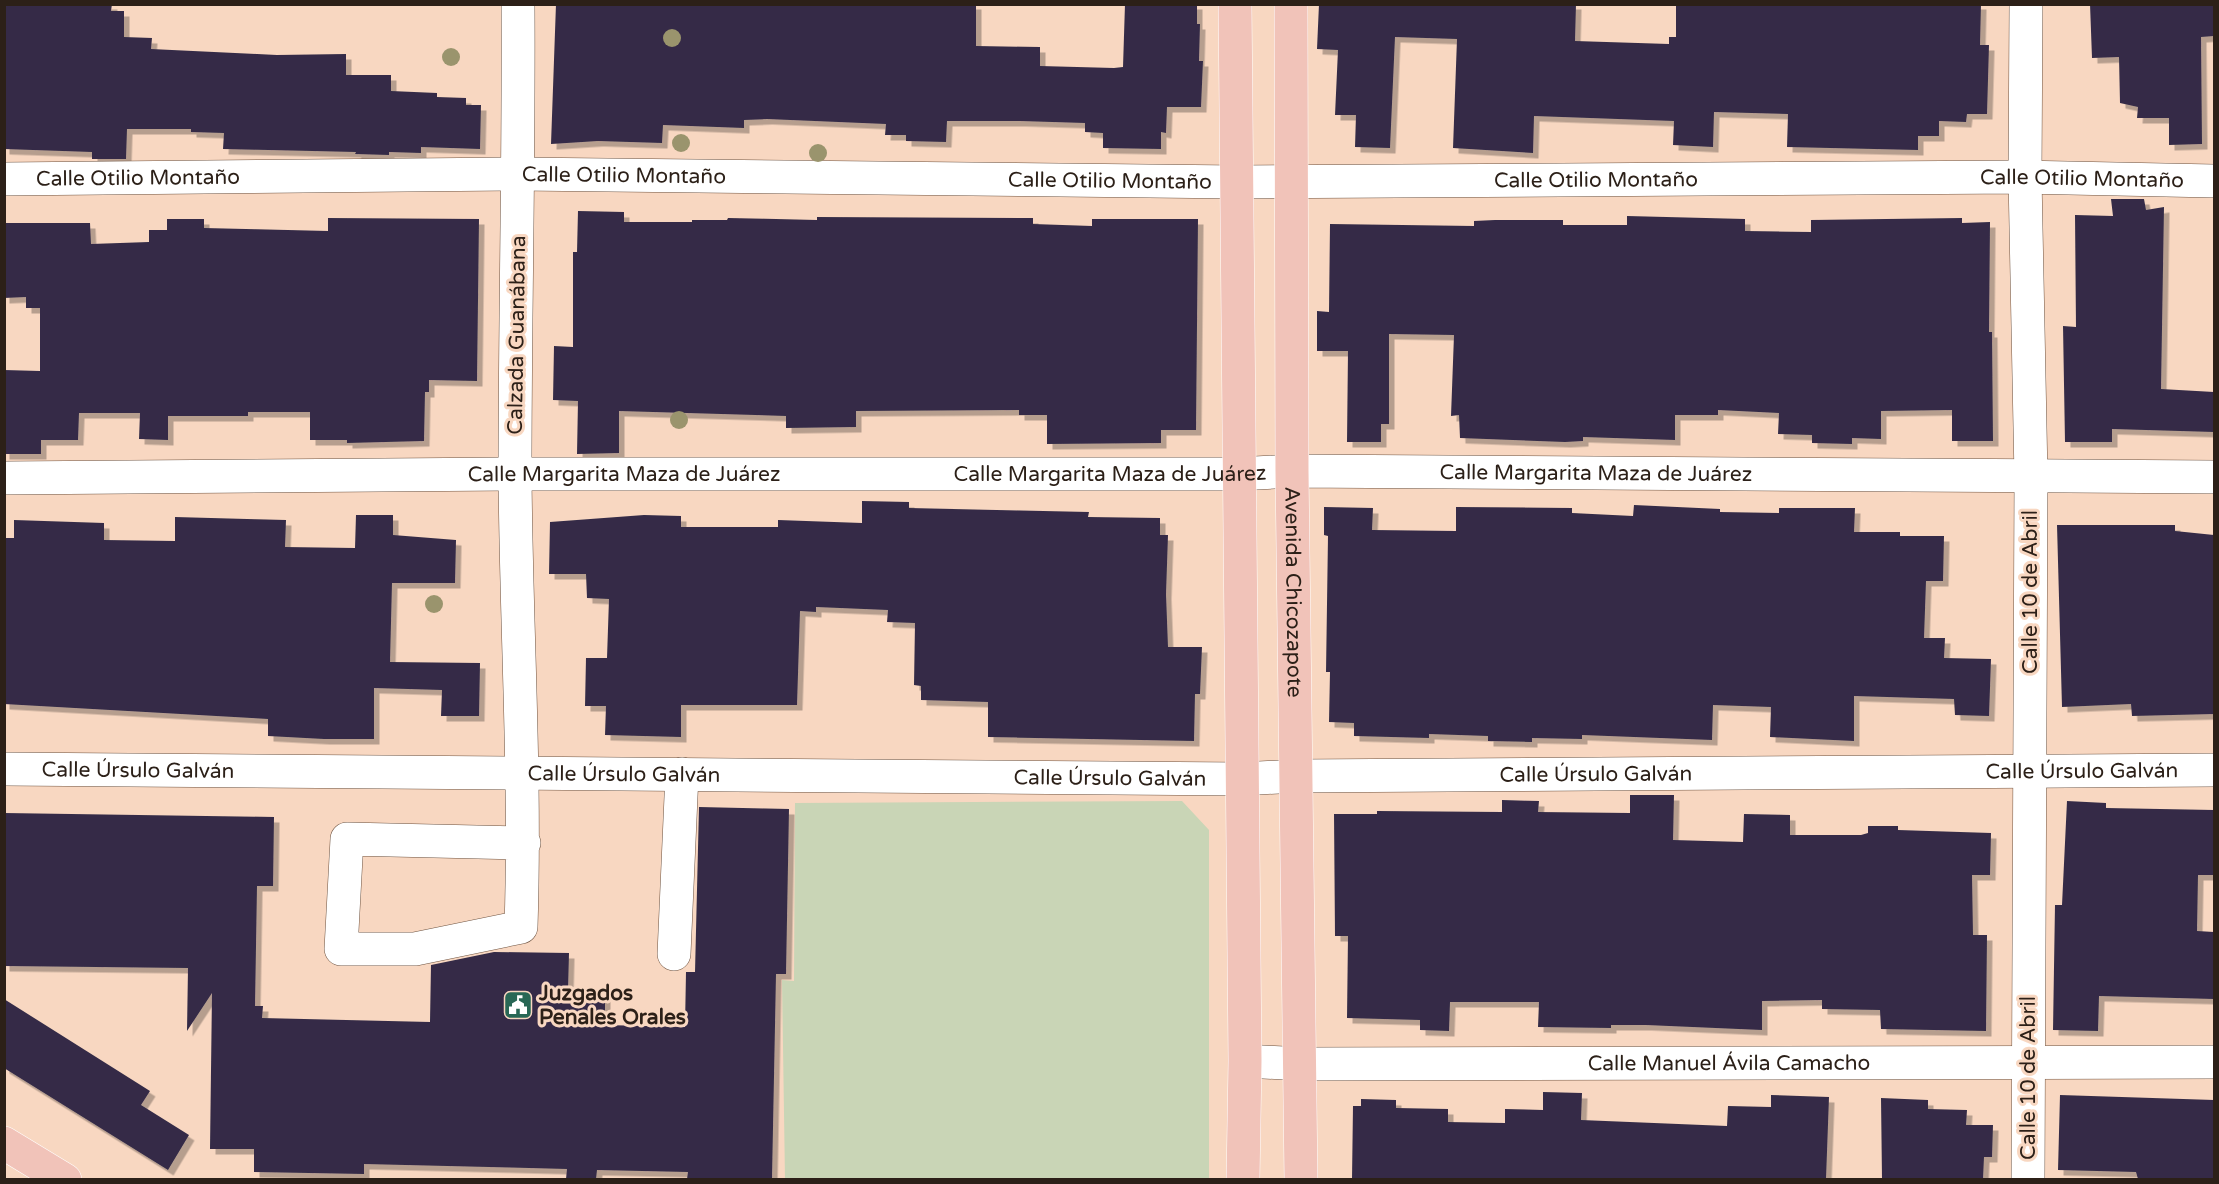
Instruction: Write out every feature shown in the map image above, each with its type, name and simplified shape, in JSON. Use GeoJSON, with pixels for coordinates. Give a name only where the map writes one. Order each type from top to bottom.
{"type":"FeatureCollection","features":[{"type":"Feature","properties":{"kind":"main road"},"geometry":{"type":"LineString","coordinates":[[1235,4],[1245,1061],[1243,1179]]}},
{"type":"Feature","properties":{"kind":"main road","name":"Avenida Chicozapote"},"geometry":{"type":"LineString","coordinates":[[1291,4],[1292,471],[1302,1064],[1301,1179]]}},
{"type":"Feature","properties":{"kind":"main road"},"geometry":{"type":"LineString","coordinates":[[4,1143],[65,1179]]}},
{"type":"Feature","properties":{"kind":"street","name":"Calzada Guanábana"},"geometry":{"type":"LineString","coordinates":[[518,4],[519,174],[515,474],[524,773],[524,843],[521,927],[415,949],[341,949],[347,839],[524,843]]}},
{"type":"Feature","properties":{"kind":"street","name":"Calle 10 de Abril"},"geometry":{"type":"LineString","coordinates":[[2026,4],[2025,177],[2031,477],[2028,1179]]}},
{"type":"Feature","properties":{"kind":"street","name":"Calle Otilio Montaño"},"geometry":{"type":"LineString","coordinates":[[4,178],[519,174],[1237,182],[2025,177],[2214,181]]}},
{"type":"Feature","properties":{"kind":"street","name":"Calle Margarita Maza de Juárez"},"geometry":{"type":"LineString","coordinates":[[4,478],[515,474],[1238,474],[1292,471],[2214,477]]}},
{"type":"Feature","properties":{"kind":"street","name":"Calle Úrsulo Galván"},"geometry":{"type":"LineString","coordinates":[[4,769],[1241,779],[1297,776],[2214,771]]}},
{"type":"Feature","properties":{"kind":"street"},"geometry":{"type":"LineString","coordinates":[[674,954],[682,774]]}},
{"type":"Feature","properties":{"kind":"street","name":"Calle Manuel Ávila Camacho"},"geometry":{"type":"LineString","coordinates":[[1245,1061],[1302,1064],[2214,1062]]}},
{"type":"Feature","properties":{"kind":"green space"},"geometry":{"type":"Polygon","coordinates":[[[1182,801],[1209,830],[1209,1179],[785,1179],[782,980],[794,981],[795,803],[1182,801]]]}},
{"type":"Feature","properties":{"kind":"building"},"geometry":{"type":"Polygon","coordinates":[[[4,4],[112,4],[111,11],[124,11],[124,37],[152,38],[151,49],[277,55],[346,54],[346,75],[391,75],[391,91],[437,93],[437,97],[466,98],[466,105],[481,105],[480,149],[421,147],[421,153],[389,152],[389,155],[355,154],[356,152],[223,149],[224,133],[191,132],[191,129],[127,129],[126,159],[92,159],[92,152],[4,149],[4,4]]]}},
{"type":"Feature","properties":{"kind":"building"},"geometry":{"type":"Polygon","coordinates":[[[556,4],[976,4],[976,46],[1040,47],[1040,66],[1114,68],[1123,67],[1125,4],[1197,4],[1197,24],[1200,24],[1199,61],[1203,61],[1201,107],[1167,107],[1166,133],[1161,132],[1161,149],[1103,148],[1103,133],[1085,132],[1085,123],[1020,121],[947,121],[946,142],[906,141],[906,135],[885,135],[886,124],[767,119],[744,120],[744,128],[663,125],[662,143],[598,141],[551,144],[556,4]]]}},
{"type":"Feature","properties":{"kind":"building"},"geometry":{"type":"Polygon","coordinates":[[[1319,4],[1576,4],[1575,41],[1669,44],[1669,37],[1676,37],[1676,4],[1981,4],[1980,45],[1989,45],[1987,114],[1967,114],[1966,122],[1939,121],[1939,136],[1918,136],[1918,150],[1787,147],[1788,114],[1714,112],[1713,147],[1673,145],[1674,121],[1534,116],[1533,153],[1453,148],[1457,39],[1395,37],[1390,148],[1355,147],[1356,115],[1335,115],[1338,50],[1317,49],[1319,4]]]}},
{"type":"Feature","properties":{"kind":"building"},"geometry":{"type":"Polygon","coordinates":[[[2090,4],[2214,4],[2214,36],[2201,37],[2202,144],[2169,145],[2169,118],[2137,118],[2138,107],[2120,103],[2119,57],[2092,58],[2090,4]]]}},
{"type":"Feature","properties":{"kind":"building"},"geometry":{"type":"Polygon","coordinates":[[[2111,199],[2144,199],[2146,210],[2164,207],[2161,389],[2214,392],[2214,432],[2112,429],[2112,442],[2065,442],[2063,326],[2076,327],[2075,215],[2113,216],[2111,199]]]}},
{"type":"Feature","properties":{"kind":"building"},"geometry":{"type":"Polygon","coordinates":[[[578,211],[624,212],[624,222],[692,222],[692,220],[727,220],[728,218],[817,220],[817,217],[1033,218],[1033,224],[1092,226],[1092,219],[1198,219],[1196,430],[1161,430],[1161,443],[1047,444],[1047,415],[1019,415],[1019,410],[856,411],[856,427],[786,428],[786,416],[619,411],[619,453],[577,454],[578,401],[553,400],[554,346],[573,347],[573,252],[577,252],[578,211]]]}},
{"type":"Feature","properties":{"kind":"building"},"geometry":{"type":"Polygon","coordinates":[[[1627,216],[1745,219],[1745,231],[1811,232],[1811,220],[1962,218],[1962,223],[1990,222],[1989,332],[1992,332],[1993,441],[1952,441],[1952,410],[1881,411],[1881,439],[1852,438],[1852,444],[1812,443],[1812,435],[1778,434],[1779,413],[1718,410],[1718,415],[1675,415],[1675,440],[1583,437],[1583,441],[1565,442],[1460,438],[1459,415],[1451,416],[1454,335],[1389,334],[1389,424],[1381,424],[1381,442],[1347,442],[1348,351],[1317,351],[1317,311],[1329,312],[1330,224],[1474,226],[1474,221],[1563,220],[1563,225],[1627,225],[1627,216]]]}},
{"type":"Feature","properties":{"kind":"building"},"geometry":{"type":"Polygon","coordinates":[[[328,218],[479,219],[477,381],[429,380],[429,392],[425,392],[424,441],[347,443],[347,440],[310,440],[310,412],[248,412],[248,416],[168,416],[168,440],[139,439],[140,413],[79,413],[78,440],[41,440],[41,454],[4,454],[4,370],[40,371],[40,308],[26,308],[26,297],[4,298],[4,223],[90,223],[91,244],[149,242],[149,230],[167,230],[167,219],[204,219],[204,228],[328,231],[328,218]]]}},
{"type":"Feature","properties":{"kind":"building"},"geometry":{"type":"Polygon","coordinates":[[[862,501],[909,502],[909,508],[1089,512],[1088,517],[1160,518],[1160,535],[1168,535],[1166,594],[1168,647],[1202,647],[1200,694],[1195,694],[1194,741],[988,737],[988,702],[921,700],[921,686],[914,685],[915,623],[887,622],[888,610],[816,607],[816,612],[800,611],[797,705],[681,705],[681,737],[605,735],[606,706],[585,706],[586,658],[607,658],[609,599],[587,598],[586,574],[549,574],[550,522],[644,515],[681,516],[681,527],[778,527],[778,520],[862,523],[862,501]]]}},
{"type":"Feature","properties":{"kind":"building"},"geometry":{"type":"Polygon","coordinates":[[[1634,505],[1720,509],[1720,512],[1779,513],[1779,508],[1855,508],[1854,532],[1900,532],[1900,536],[1944,536],[1943,581],[1926,581],[1924,638],[1945,638],[1944,658],[1991,659],[1989,716],[1955,715],[1954,699],[1854,696],[1854,741],[1770,737],[1771,707],[1713,705],[1712,740],[1582,735],[1582,739],[1532,738],[1532,742],[1488,741],[1488,736],[1429,734],[1429,738],[1354,736],[1354,723],[1329,722],[1330,672],[1326,672],[1328,536],[1324,535],[1324,507],[1373,508],[1372,530],[1456,531],[1456,507],[1572,508],[1572,513],[1633,516],[1634,505]]]}},
{"type":"Feature","properties":{"kind":"building"},"geometry":{"type":"Polygon","coordinates":[[[356,515],[393,515],[393,535],[456,540],[455,583],[392,583],[390,662],[480,663],[479,716],[441,716],[442,690],[374,688],[374,739],[324,739],[268,736],[268,719],[4,704],[4,538],[14,538],[14,520],[104,523],[104,540],[175,541],[175,517],[286,520],[285,547],[355,548],[356,515]]]}},
{"type":"Feature","properties":{"kind":"building"},"geometry":{"type":"Polygon","coordinates":[[[2057,525],[2175,525],[2175,531],[2214,535],[2214,714],[2132,716],[2131,704],[2062,707],[2057,525]]]}},
{"type":"Feature","properties":{"kind":"building"},"geometry":{"type":"Polygon","coordinates":[[[1630,795],[1674,795],[1673,840],[1743,842],[1744,814],[1790,815],[1790,835],[1861,835],[1868,833],[1868,826],[1898,826],[1898,830],[1991,833],[1990,875],[1972,875],[1973,935],[1987,935],[1986,1031],[1881,1029],[1880,1010],[1822,1009],[1822,1000],[1762,1001],[1762,1030],[1646,1025],[1611,1025],[1611,1028],[1538,1027],[1539,1002],[1450,1002],[1449,1031],[1420,1030],[1420,1020],[1347,1018],[1348,936],[1335,936],[1334,814],[1377,814],[1377,811],[1502,812],[1502,800],[1539,801],[1538,812],[1630,813],[1630,795]]]}},
{"type":"Feature","properties":{"kind":"building"},"geometry":{"type":"Polygon","coordinates":[[[2067,801],[2106,803],[2106,808],[2214,810],[2214,875],[2198,875],[2197,931],[2214,932],[2214,999],[2099,996],[2098,1031],[2053,1030],[2055,905],[2062,905],[2067,801]]]}},
{"type":"Feature","properties":{"kind":"building","name":"Juzgados Penales Orales"},"geometry":{"type":"Polygon","coordinates":[[[699,807],[789,809],[786,974],[776,974],[772,1179],[687,1179],[688,1172],[597,1170],[596,1179],[566,1179],[567,1169],[364,1164],[364,1174],[254,1172],[254,1149],[210,1149],[212,993],[187,1031],[188,968],[4,966],[4,813],[274,817],[273,886],[257,886],[255,1006],[263,1006],[262,1018],[430,1022],[431,965],[494,952],[569,953],[568,990],[605,991],[605,1025],[685,1027],[686,972],[695,972],[699,807]]]}},
{"type":"Feature","properties":{"kind":"building"},"geometry":{"type":"Polygon","coordinates":[[[4,999],[150,1091],[141,1105],[189,1135],[168,1170],[4,1068],[4,999]]]}},
{"type":"Feature","properties":{"kind":"building"},"geometry":{"type":"Polygon","coordinates":[[[1543,1092],[1582,1093],[1581,1120],[1727,1126],[1728,1106],[1771,1107],[1771,1095],[1829,1097],[1826,1179],[1352,1179],[1353,1106],[1361,1106],[1361,1099],[1396,1100],[1396,1108],[1448,1109],[1448,1122],[1505,1123],[1505,1109],[1543,1110],[1543,1092]]]}},
{"type":"Feature","properties":{"kind":"building"},"geometry":{"type":"Polygon","coordinates":[[[2060,1095],[2214,1100],[2214,1179],[2138,1179],[2136,1172],[2058,1170],[2060,1095]]]}},
{"type":"Feature","properties":{"kind":"building"},"geometry":{"type":"Polygon","coordinates":[[[1881,1098],[1928,1100],[1928,1109],[1967,1110],[1966,1125],[1993,1125],[1992,1157],[1984,1157],[1983,1179],[1882,1179],[1881,1098]]]}},
{"type":"Feature","properties":{"kind":"place","name":"Juzgados Penales Orales"},"geometry":{"type":"Point","coordinates":[518,1005]}}]}
